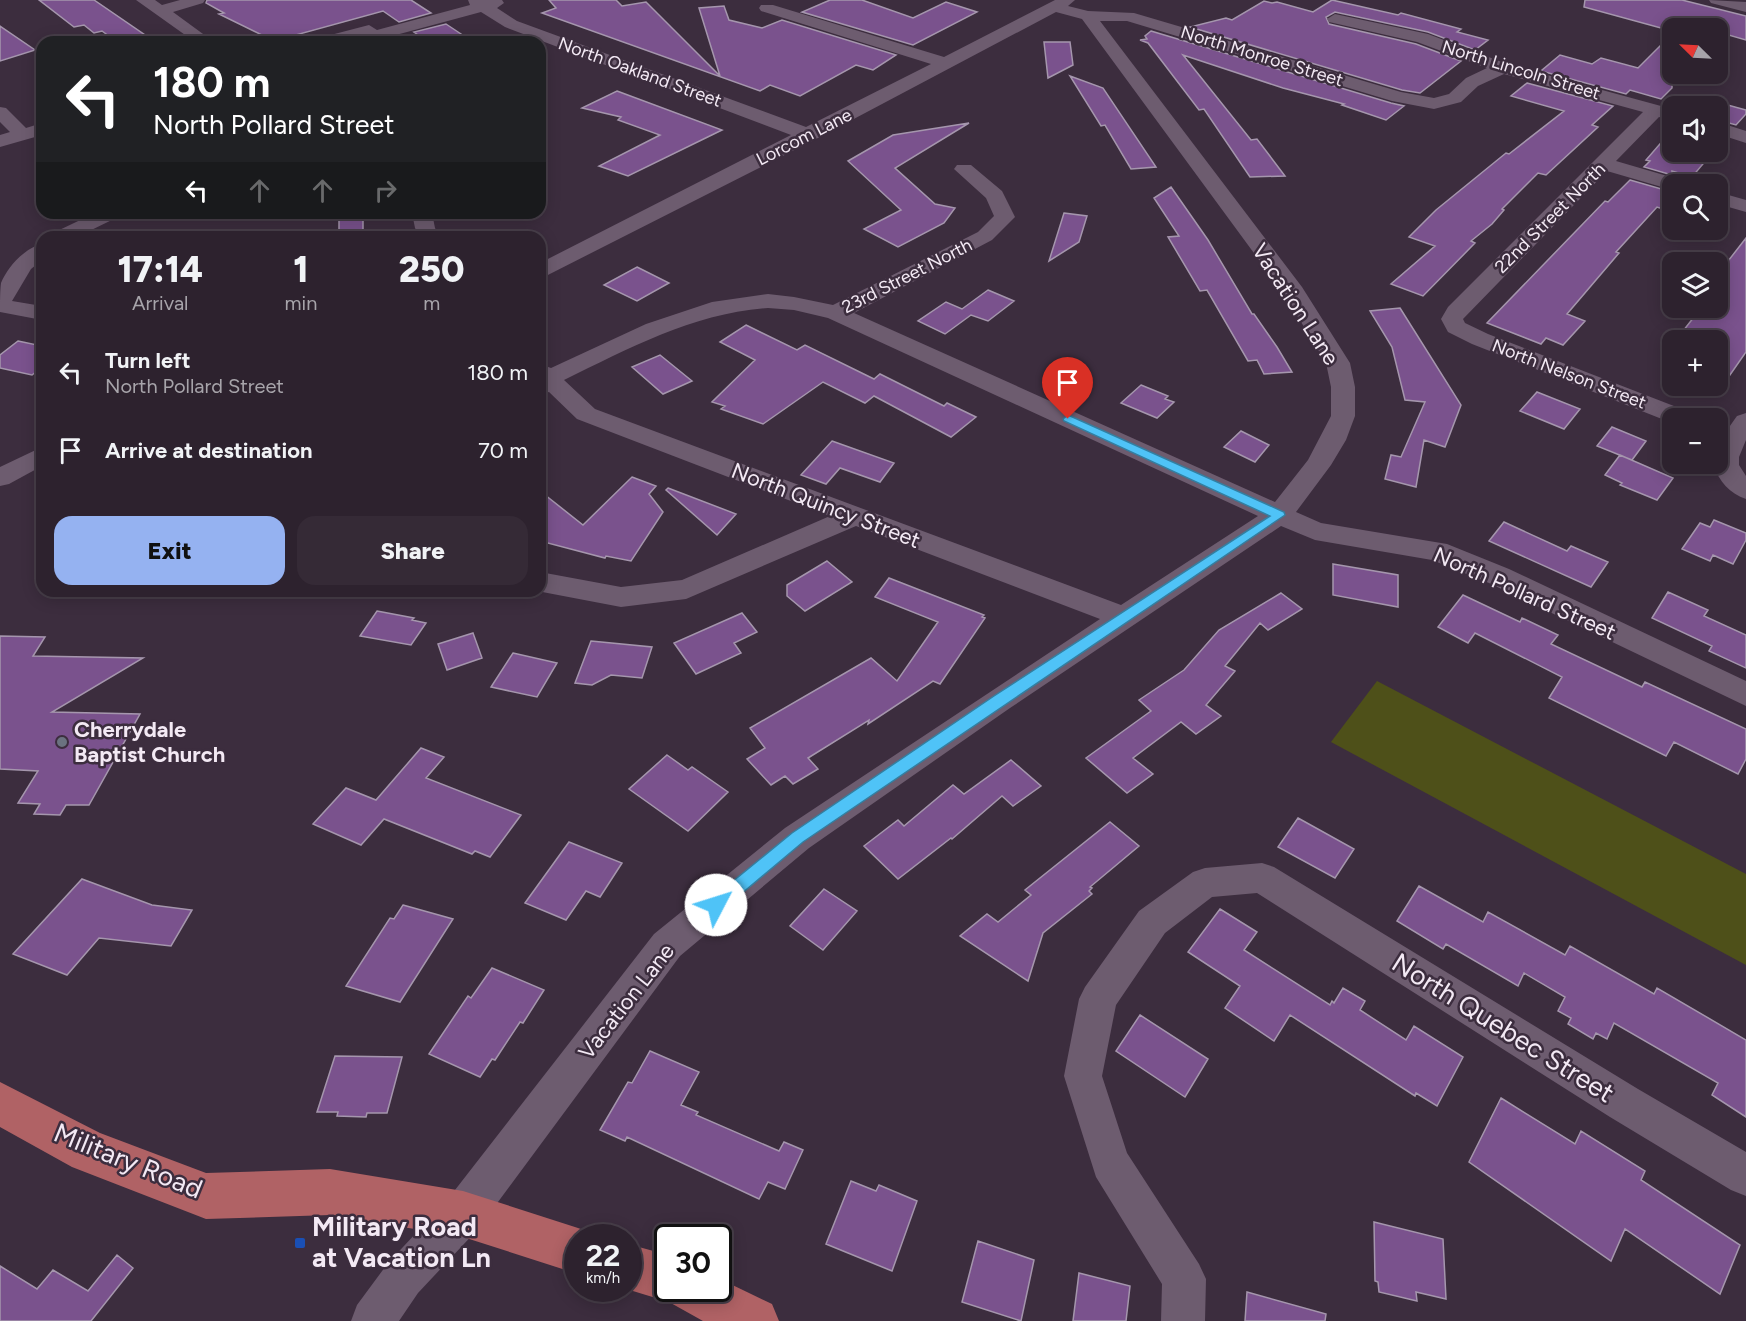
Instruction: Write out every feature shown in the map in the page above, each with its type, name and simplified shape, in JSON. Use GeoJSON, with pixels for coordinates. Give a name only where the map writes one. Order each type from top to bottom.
{"type":"FeatureCollection","features":[{"type":"Feature","properties":{"kind":"main road","name":"Military Road"},"geometry":{"type":"LineString","coordinates":[[0,1103],[88,1151],[206,1196],[330,1192],[463,1214],[564,1246]]}},
{"type":"Feature","properties":{"kind":"main road"},"geometry":{"type":"LineString","coordinates":[[716,1302],[755,1321]]}},
{"type":"Feature","properties":{"kind":"street"},"geometry":{"type":"LineString","coordinates":[[144,0],[197,36]]}},
{"type":"Feature","properties":{"kind":"street"},"geometry":{"type":"LineString","coordinates":[[160,11],[197,0]]}},
{"type":"Feature","properties":{"kind":"street"},"geometry":{"type":"LineString","coordinates":[[348,36],[479,2],[507,0]]}},
{"type":"Feature","properties":{"kind":"street"},"geometry":{"type":"LineString","coordinates":[[1717,0],[1746,7]]}},
{"type":"Feature","properties":{"kind":"street"},"geometry":{"type":"LineString","coordinates":[[370,36],[479,2]]}},
{"type":"Feature","properties":{"kind":"street","name":"North Oakland Street"},"geometry":{"type":"LineString","coordinates":[[479,2],[511,24],[543,36]]}},
{"type":"Feature","properties":{"kind":"street"},"geometry":{"type":"LineString","coordinates":[[767,8],[947,63]]}},
{"type":"Feature","properties":{"kind":"street","name":"Lorcom Lane"},"geometry":{"type":"LineString","coordinates":[[546,269],[947,63],[1070,8]]}},
{"type":"Feature","properties":{"kind":"street","name":"North Monroe Street"},"geometry":{"type":"LineString","coordinates":[[1070,8],[1128,16],[1398,97],[1434,104],[1455,99],[1472,82],[1502,68]]}},
{"type":"Feature","properties":{"kind":"street","name":"Vacation Lane"},"geometry":{"type":"LineString","coordinates":[[373,1321],[403,1278],[463,1214],[668,945],[797,838],[999,700],[1279,515],[1318,465],[1333,440],[1343,416],[1343,387],[1338,363],[1294,292],[1070,8]]}},
{"type":"Feature","properties":{"kind":"street","name":"North Lincoln Street"},"geometry":{"type":"LineString","coordinates":[[1335,19],[1422,38],[1502,68],[1534,75],[1662,112]]}},
{"type":"Feature","properties":{"kind":"street","name":"North Oakland Street"},"geometry":{"type":"LineString","coordinates":[[546,37],[809,135]]}},
{"type":"Feature","properties":{"kind":"street"},"geometry":{"type":"LineString","coordinates":[[0,112],[13,132]]}},
{"type":"Feature","properties":{"kind":"street","name":"22nd Street North"},"geometry":{"type":"LineString","coordinates":[[1456,327],[1452,319],[1456,312],[1604,164],[1662,115]]}},
{"type":"Feature","properties":{"kind":"street"},"geometry":{"type":"LineString","coordinates":[[0,141],[13,132],[36,123]]}},
{"type":"Feature","properties":{"kind":"street"},"geometry":{"type":"LineString","coordinates":[[13,132],[36,130]]}},
{"type":"Feature","properties":{"kind":"street"},"geometry":{"type":"LineString","coordinates":[[1728,132],[1746,136]]}},
{"type":"Feature","properties":{"kind":"street"},"geometry":{"type":"LineString","coordinates":[[1604,164],[1662,181]]}},
{"type":"Feature","properties":{"kind":"street","name":"23rd Street North"},"geometry":{"type":"LineString","coordinates":[[546,377],[643,334],[712,309],[769,301],[803,304],[836,313],[985,236],[1005,217],[995,195],[964,169]]}},
{"type":"Feature","properties":{"kind":"street"},"geometry":{"type":"LineString","coordinates":[[1728,201],[1746,206]]}},
{"type":"Feature","properties":{"kind":"street"},"geometry":{"type":"LineString","coordinates":[[73,231],[98,219]]}},
{"type":"Feature","properties":{"kind":"street"},"geometry":{"type":"LineString","coordinates":[[36,255],[23,265],[0,303],[36,312]]}},
{"type":"Feature","properties":{"kind":"street","name":"North Pollard Street"},"geometry":{"type":"LineString","coordinates":[[836,313],[1315,531],[1437,550],[1499,576],[1746,694]]}},
{"type":"Feature","properties":{"kind":"street","name":"North Nelson Street"},"geometry":{"type":"LineString","coordinates":[[1456,327],[1480,339],[1662,410]]}},
{"type":"Feature","properties":{"kind":"street","name":"North Quincy Street"},"geometry":{"type":"LineString","coordinates":[[546,382],[586,414],[1126,618]]}},
{"type":"Feature","properties":{"kind":"street"},"geometry":{"type":"LineString","coordinates":[[1733,431],[1725,457],[1725,468],[1739,485]]}},
{"type":"Feature","properties":{"kind":"street"},"geometry":{"type":"LineString","coordinates":[[0,478],[36,458]]}},
{"type":"Feature","properties":{"kind":"street"},"geometry":{"type":"LineString","coordinates":[[546,583],[621,597],[686,589],[854,516]]}},
{"type":"Feature","properties":{"kind":"street","name":"North Quebec Street"},"geometry":{"type":"LineString","coordinates":[[1183,1321],[1184,1279],[1110,1163],[1083,1076],[1098,999],[1152,922],[1205,883],[1263,878],[1624,1103],[1746,1174]]}},
{"type":"Feature","properties":{"kind":"shaded area"},"geometry":{"type":"Polygon","coordinates":[[[1377,681],[1746,874],[1746,965],[1331,742],[1377,681]]]}},
{"type":"Feature","properties":{"kind":"building"},"geometry":{"type":"Polygon","coordinates":[[[39,0],[94,0],[145,35],[109,36],[102,31],[94,33],[84,25],[74,27],[39,0]]]}},
{"type":"Feature","properties":{"kind":"building"},"geometry":{"type":"Polygon","coordinates":[[[207,0],[411,0],[431,13],[399,22],[383,11],[292,36],[264,36],[219,14],[224,13],[206,3],[207,0]]]}},
{"type":"Feature","properties":{"kind":"building"},"geometry":{"type":"Polygon","coordinates":[[[549,0],[616,0],[622,6],[646,2],[720,76],[699,8],[724,6],[729,20],[762,28],[782,20],[896,55],[873,70],[856,65],[800,96],[770,85],[760,91],[542,13],[556,8],[549,0]]]}},
{"type":"Feature","properties":{"kind":"building"},"geometry":{"type":"Polygon","coordinates":[[[830,0],[862,0],[913,18],[946,2],[977,12],[913,45],[802,12],[830,0]]]}},
{"type":"Feature","properties":{"kind":"building"},"geometry":{"type":"Polygon","coordinates":[[[1332,0],[1398,15],[1401,13],[1461,29],[1457,32],[1488,40],[1475,50],[1428,32],[1335,12],[1326,17],[1329,24],[1416,44],[1461,61],[1420,93],[1402,90],[1190,27],[1226,18],[1232,20],[1264,1],[1277,2],[1313,12],[1332,0]]]}},
{"type":"Feature","properties":{"kind":"building"},"geometry":{"type":"Polygon","coordinates":[[[1585,0],[1682,0],[1746,16],[1746,40],[1728,35],[1728,18],[1662,18],[1662,28],[1584,7],[1585,0]]]}},
{"type":"Feature","properties":{"kind":"building"},"geometry":{"type":"Polygon","coordinates":[[[446,24],[464,36],[420,36],[414,32],[446,24]]]}},
{"type":"Feature","properties":{"kind":"building"},"geometry":{"type":"Polygon","coordinates":[[[0,26],[35,50],[0,61],[0,26]]]}},
{"type":"Feature","properties":{"kind":"building"},"geometry":{"type":"Polygon","coordinates":[[[1151,31],[1404,106],[1386,120],[1342,105],[1344,104],[1283,88],[1183,55],[1251,140],[1257,139],[1285,176],[1250,177],[1204,109],[1199,110],[1148,43],[1140,40],[1147,39],[1145,36],[1151,31]]]}},
{"type":"Feature","properties":{"kind":"building"},"geometry":{"type":"Polygon","coordinates":[[[1044,42],[1070,42],[1073,65],[1048,78],[1044,42]]]}},
{"type":"Feature","properties":{"kind":"building"},"geometry":{"type":"Polygon","coordinates":[[[1662,44],[1662,84],[1672,84],[1672,88],[1661,99],[1630,90],[1626,94],[1541,71],[1560,55],[1592,64],[1601,58],[1638,68],[1662,44]]]}},
{"type":"Feature","properties":{"kind":"building"},"geometry":{"type":"Polygon","coordinates":[[[1070,76],[1103,88],[1156,167],[1131,169],[1105,125],[1101,126],[1070,76]]]}},
{"type":"Feature","properties":{"kind":"building"},"geometry":{"type":"Polygon","coordinates":[[[1527,83],[1613,106],[1592,125],[1598,127],[1546,175],[1538,173],[1502,209],[1504,210],[1492,224],[1471,241],[1475,243],[1423,296],[1391,284],[1435,246],[1409,237],[1436,210],[1506,153],[1509,154],[1564,111],[1511,96],[1527,83]]]}},
{"type":"Feature","properties":{"kind":"building"},"geometry":{"type":"Polygon","coordinates":[[[617,91],[722,130],[628,176],[599,166],[660,135],[618,120],[621,117],[582,108],[617,91]]]}},
{"type":"Feature","properties":{"kind":"building"},"geometry":{"type":"Polygon","coordinates":[[[1728,105],[1746,110],[1746,114],[1736,125],[1728,123],[1728,105]]]}},
{"type":"Feature","properties":{"kind":"building"},"geometry":{"type":"Polygon","coordinates":[[[969,123],[895,168],[935,204],[955,208],[944,223],[898,247],[864,229],[901,210],[848,161],[893,135],[969,123]]]}},
{"type":"Feature","properties":{"kind":"building"},"geometry":{"type":"Polygon","coordinates":[[[1662,142],[1662,162],[1705,162],[1695,174],[1672,171],[1672,174],[1668,174],[1644,167],[1650,161],[1646,160],[1662,142]]]}},
{"type":"Feature","properties":{"kind":"building"},"geometry":{"type":"Polygon","coordinates":[[[1630,180],[1662,189],[1662,209],[1657,207],[1616,252],[1619,253],[1567,314],[1585,321],[1563,345],[1546,338],[1541,344],[1487,323],[1605,201],[1608,202],[1630,180]]]}},
{"type":"Feature","properties":{"kind":"building"},"geometry":{"type":"Polygon","coordinates":[[[1171,187],[1208,240],[1252,314],[1277,347],[1292,372],[1264,374],[1257,360],[1248,361],[1207,290],[1200,291],[1168,237],[1179,236],[1154,198],[1171,187]]]}},
{"type":"Feature","properties":{"kind":"building"},"geometry":{"type":"Polygon","coordinates":[[[1064,213],[1087,216],[1079,242],[1049,261],[1064,213]]]}},
{"type":"Feature","properties":{"kind":"building"},"geometry":{"type":"Polygon","coordinates":[[[339,219],[363,219],[363,231],[339,231],[339,219]]]}},
{"type":"Feature","properties":{"kind":"building"},"geometry":{"type":"Polygon","coordinates":[[[1746,238],[1746,352],[1728,378],[1728,330],[1684,330],[1693,318],[1728,318],[1728,261],[1746,238]]]}},
{"type":"Feature","properties":{"kind":"building"},"geometry":{"type":"Polygon","coordinates":[[[637,267],[669,283],[637,301],[604,285],[637,267]]]}},
{"type":"Feature","properties":{"kind":"building"},"geometry":{"type":"Polygon","coordinates":[[[988,290],[1014,301],[988,321],[971,315],[945,334],[918,321],[946,302],[962,309],[988,290]]]}},
{"type":"Feature","properties":{"kind":"building"},"geometry":{"type":"Polygon","coordinates":[[[1400,308],[1461,405],[1445,447],[1424,440],[1416,487],[1385,479],[1391,455],[1401,457],[1425,402],[1405,400],[1392,347],[1370,311],[1400,308]]]}},
{"type":"Feature","properties":{"kind":"building"},"geometry":{"type":"Polygon","coordinates":[[[746,325],[797,350],[805,345],[874,379],[880,374],[944,406],[947,403],[976,417],[951,437],[874,396],[865,403],[823,382],[763,424],[721,409],[725,406],[712,402],[755,360],[720,342],[746,325]]]}},
{"type":"Feature","properties":{"kind":"building"},"geometry":{"type":"Polygon","coordinates":[[[18,341],[36,345],[36,372],[32,375],[0,368],[0,355],[18,341]]]}},
{"type":"Feature","properties":{"kind":"building"},"geometry":{"type":"Polygon","coordinates":[[[660,355],[692,381],[663,394],[632,367],[660,355]]]}},
{"type":"Feature","properties":{"kind":"building"},"geometry":{"type":"Polygon","coordinates":[[[1141,385],[1168,396],[1165,399],[1174,402],[1157,418],[1121,403],[1141,385]]]}},
{"type":"Feature","properties":{"kind":"building"},"geometry":{"type":"Polygon","coordinates":[[[1537,392],[1580,409],[1564,429],[1520,411],[1537,392]]]}},
{"type":"Feature","properties":{"kind":"building"},"geometry":{"type":"Polygon","coordinates":[[[1612,427],[1646,441],[1632,460],[1597,446],[1612,427]]]}},
{"type":"Feature","properties":{"kind":"building"},"geometry":{"type":"Polygon","coordinates":[[[1241,431],[1269,445],[1255,462],[1224,447],[1241,431]]]}},
{"type":"Feature","properties":{"kind":"building"},"geometry":{"type":"Polygon","coordinates":[[[832,441],[894,463],[880,482],[840,468],[826,484],[801,475],[832,441]]]}},
{"type":"Feature","properties":{"kind":"building"},"geometry":{"type":"Polygon","coordinates":[[[1620,455],[1673,478],[1657,500],[1620,485],[1622,483],[1605,475],[1620,455]]]}},
{"type":"Feature","properties":{"kind":"building"},"geometry":{"type":"Polygon","coordinates":[[[632,477],[656,486],[649,494],[663,512],[631,561],[606,556],[605,558],[546,543],[546,496],[583,525],[632,477]]]}},
{"type":"Feature","properties":{"kind":"building"},"geometry":{"type":"Polygon","coordinates":[[[668,488],[736,514],[717,535],[666,490],[668,488]]]}},
{"type":"Feature","properties":{"kind":"building"},"geometry":{"type":"Polygon","coordinates":[[[1714,520],[1746,533],[1746,540],[1733,564],[1713,555],[1710,561],[1682,549],[1700,523],[1710,527],[1714,520]]]}},
{"type":"Feature","properties":{"kind":"building"},"geometry":{"type":"Polygon","coordinates":[[[1504,522],[1567,551],[1571,546],[1608,562],[1591,587],[1489,541],[1504,522]]]}},
{"type":"Feature","properties":{"kind":"building"},"geometry":{"type":"Polygon","coordinates":[[[827,561],[852,582],[805,611],[787,596],[787,585],[827,561]]]}},
{"type":"Feature","properties":{"kind":"building"},"geometry":{"type":"Polygon","coordinates":[[[1333,564],[1398,575],[1398,607],[1333,595],[1333,564]]]}},
{"type":"Feature","properties":{"kind":"building"},"geometry":{"type":"Polygon","coordinates":[[[889,578],[984,615],[982,617],[985,618],[940,684],[933,681],[868,724],[869,720],[808,758],[818,769],[793,784],[785,776],[771,785],[747,759],[765,748],[750,728],[871,658],[897,681],[938,622],[875,597],[889,578]]]}},
{"type":"Feature","properties":{"kind":"building"},"geometry":{"type":"Polygon","coordinates":[[[1668,592],[1708,610],[1704,616],[1746,635],[1746,668],[1709,651],[1712,646],[1652,618],[1668,592]]]}},
{"type":"Feature","properties":{"kind":"building"},"geometry":{"type":"Polygon","coordinates":[[[1281,593],[1302,609],[1268,630],[1260,623],[1225,666],[1235,671],[1206,705],[1221,716],[1196,734],[1181,722],[1133,758],[1153,774],[1127,793],[1086,758],[1151,711],[1139,700],[1184,670],[1219,630],[1281,593]]]}},
{"type":"Feature","properties":{"kind":"building"},"geometry":{"type":"Polygon","coordinates":[[[1463,595],[1520,622],[1522,618],[1558,635],[1551,644],[1642,687],[1645,682],[1746,729],[1746,759],[1738,774],[1674,742],[1666,756],[1549,698],[1562,677],[1475,633],[1468,643],[1438,627],[1463,595]]]}},
{"type":"Feature","properties":{"kind":"building"},"geometry":{"type":"Polygon","coordinates":[[[377,611],[414,618],[412,620],[426,623],[411,645],[360,636],[377,611]]]}},
{"type":"Feature","properties":{"kind":"building"},"geometry":{"type":"Polygon","coordinates":[[[742,613],[757,632],[734,643],[741,653],[696,674],[674,643],[742,613]]]}},
{"type":"Feature","properties":{"kind":"building"},"geometry":{"type":"Polygon","coordinates":[[[473,633],[482,658],[447,670],[438,644],[473,633]]]}},
{"type":"Feature","properties":{"kind":"building","name":"Cherrydale Baptist Church"},"geometry":{"type":"Polygon","coordinates":[[[0,636],[45,637],[33,656],[143,658],[52,712],[140,714],[89,805],[66,805],[60,815],[34,814],[40,804],[18,803],[38,771],[0,769],[0,636]]]}},
{"type":"Feature","properties":{"kind":"building"},"geometry":{"type":"Polygon","coordinates":[[[591,641],[652,647],[642,678],[611,675],[592,685],[575,683],[591,641]]]}},
{"type":"Feature","properties":{"kind":"building"},"geometry":{"type":"Polygon","coordinates":[[[513,653],[557,663],[537,697],[491,687],[513,653]]]}},
{"type":"Feature","properties":{"kind":"building"},"geometry":{"type":"Polygon","coordinates":[[[421,748],[444,757],[426,778],[521,815],[490,857],[475,851],[472,854],[384,819],[361,845],[313,824],[346,788],[376,800],[421,748]]]}},
{"type":"Feature","properties":{"kind":"building"},"geometry":{"type":"Polygon","coordinates":[[[667,755],[688,770],[692,767],[728,792],[688,831],[629,789],[667,755]]]}},
{"type":"Feature","properties":{"kind":"building"},"geometry":{"type":"Polygon","coordinates":[[[1011,760],[1041,786],[1013,806],[1002,796],[952,839],[898,879],[864,846],[898,820],[904,826],[953,785],[964,794],[1011,760]]]}},
{"type":"Feature","properties":{"kind":"building"},"geometry":{"type":"Polygon","coordinates":[[[1298,818],[1354,849],[1335,878],[1278,847],[1298,818]]]}},
{"type":"Feature","properties":{"kind":"building"},"geometry":{"type":"Polygon","coordinates":[[[1110,822],[1139,846],[1090,887],[1092,888],[1089,891],[1092,894],[1043,933],[1028,981],[960,936],[987,914],[998,922],[1031,895],[1025,890],[1110,822]]]}},
{"type":"Feature","properties":{"kind":"building"},"geometry":{"type":"Polygon","coordinates":[[[569,842],[622,863],[600,897],[586,891],[566,920],[525,903],[569,842]]]}},
{"type":"Feature","properties":{"kind":"building"},"geometry":{"type":"Polygon","coordinates":[[[82,879],[152,905],[192,910],[171,946],[99,938],[67,975],[13,954],[82,879]]]}},
{"type":"Feature","properties":{"kind":"building"},"geometry":{"type":"Polygon","coordinates":[[[1419,886],[1483,922],[1488,912],[1565,955],[1570,946],[1654,994],[1657,988],[1746,1040],[1746,1117],[1712,1095],[1718,1083],[1614,1023],[1607,1039],[1596,1033],[1593,1039],[1568,1024],[1571,1018],[1558,1011],[1565,997],[1524,973],[1518,986],[1446,944],[1443,949],[1397,921],[1419,886]]]}},
{"type":"Feature","properties":{"kind":"building"},"geometry":{"type":"Polygon","coordinates":[[[824,889],[857,911],[823,950],[790,926],[824,889]]]}},
{"type":"Feature","properties":{"kind":"building"},"geometry":{"type":"Polygon","coordinates":[[[403,905],[453,919],[400,1002],[346,986],[390,918],[394,919],[403,905]]]}},
{"type":"Feature","properties":{"kind":"building"},"geometry":{"type":"Polygon","coordinates":[[[1220,909],[1257,932],[1244,950],[1330,1005],[1332,1001],[1334,1003],[1343,988],[1365,1001],[1360,1010],[1406,1040],[1414,1026],[1463,1057],[1437,1106],[1416,1093],[1415,1096],[1290,1015],[1274,1041],[1225,1008],[1240,986],[1188,952],[1220,909]]]}},
{"type":"Feature","properties":{"kind":"building"},"geometry":{"type":"Polygon","coordinates":[[[492,968],[544,990],[523,1023],[520,1022],[495,1060],[492,1059],[480,1077],[429,1054],[468,996],[471,998],[492,968]]]}},
{"type":"Feature","properties":{"kind":"building"},"geometry":{"type":"Polygon","coordinates":[[[1140,1015],[1208,1059],[1185,1097],[1116,1051],[1140,1015]]]}},
{"type":"Feature","properties":{"kind":"building"},"geometry":{"type":"Polygon","coordinates":[[[650,1051],[699,1072],[681,1105],[698,1112],[696,1115],[779,1151],[784,1142],[803,1150],[785,1189],[768,1182],[759,1199],[627,1137],[625,1141],[600,1130],[628,1082],[632,1083],[650,1051]]]}},
{"type":"Feature","properties":{"kind":"building"},"geometry":{"type":"Polygon","coordinates":[[[335,1056],[402,1057],[387,1113],[367,1113],[366,1117],[337,1116],[338,1112],[317,1112],[335,1056]]]}},
{"type":"Feature","properties":{"kind":"building"},"geometry":{"type":"Polygon","coordinates":[[[1501,1098],[1575,1144],[1581,1131],[1645,1171],[1641,1180],[1740,1245],[1720,1294],[1625,1229],[1611,1261],[1469,1162],[1501,1098]]]}},
{"type":"Feature","properties":{"kind":"building"},"geometry":{"type":"Polygon","coordinates":[[[851,1181],[876,1191],[879,1185],[917,1201],[892,1271],[826,1244],[851,1181]]]}},
{"type":"Feature","properties":{"kind":"building"},"geometry":{"type":"Polygon","coordinates":[[[1374,1222],[1443,1239],[1446,1299],[1416,1292],[1417,1301],[1379,1292],[1378,1282],[1375,1281],[1374,1222]]]}},
{"type":"Feature","properties":{"kind":"building"},"geometry":{"type":"Polygon","coordinates":[[[978,1241],[1034,1260],[1021,1321],[962,1302],[978,1241]]]}},
{"type":"Feature","properties":{"kind":"building"},"geometry":{"type":"Polygon","coordinates":[[[117,1255],[133,1268],[91,1321],[0,1321],[0,1266],[37,1289],[53,1270],[88,1291],[117,1255]]]}},
{"type":"Feature","properties":{"kind":"building"},"geometry":{"type":"Polygon","coordinates":[[[1079,1273],[1130,1286],[1126,1321],[1073,1321],[1079,1273]]]}},
{"type":"Feature","properties":{"kind":"building"},"geometry":{"type":"Polygon","coordinates":[[[1247,1292],[1326,1314],[1325,1321],[1245,1321],[1247,1292]]]}},
{"type":"Feature","properties":{"kind":"place","name":"Cherrydale Baptist Church"},"geometry":{"type":"Point","coordinates":[62,742]}},
{"type":"Feature","properties":{"kind":"place","name":"Military Road at Vacation Ln"},"geometry":{"type":"Point","coordinates":[300,1243]}},
{"type":"Feature","properties":{"kind":"route"},"geometry":{"type":"LineString","coordinates":[[716,905],[797,838],[999,700],[1279,515],[1068,419]]}}]}
